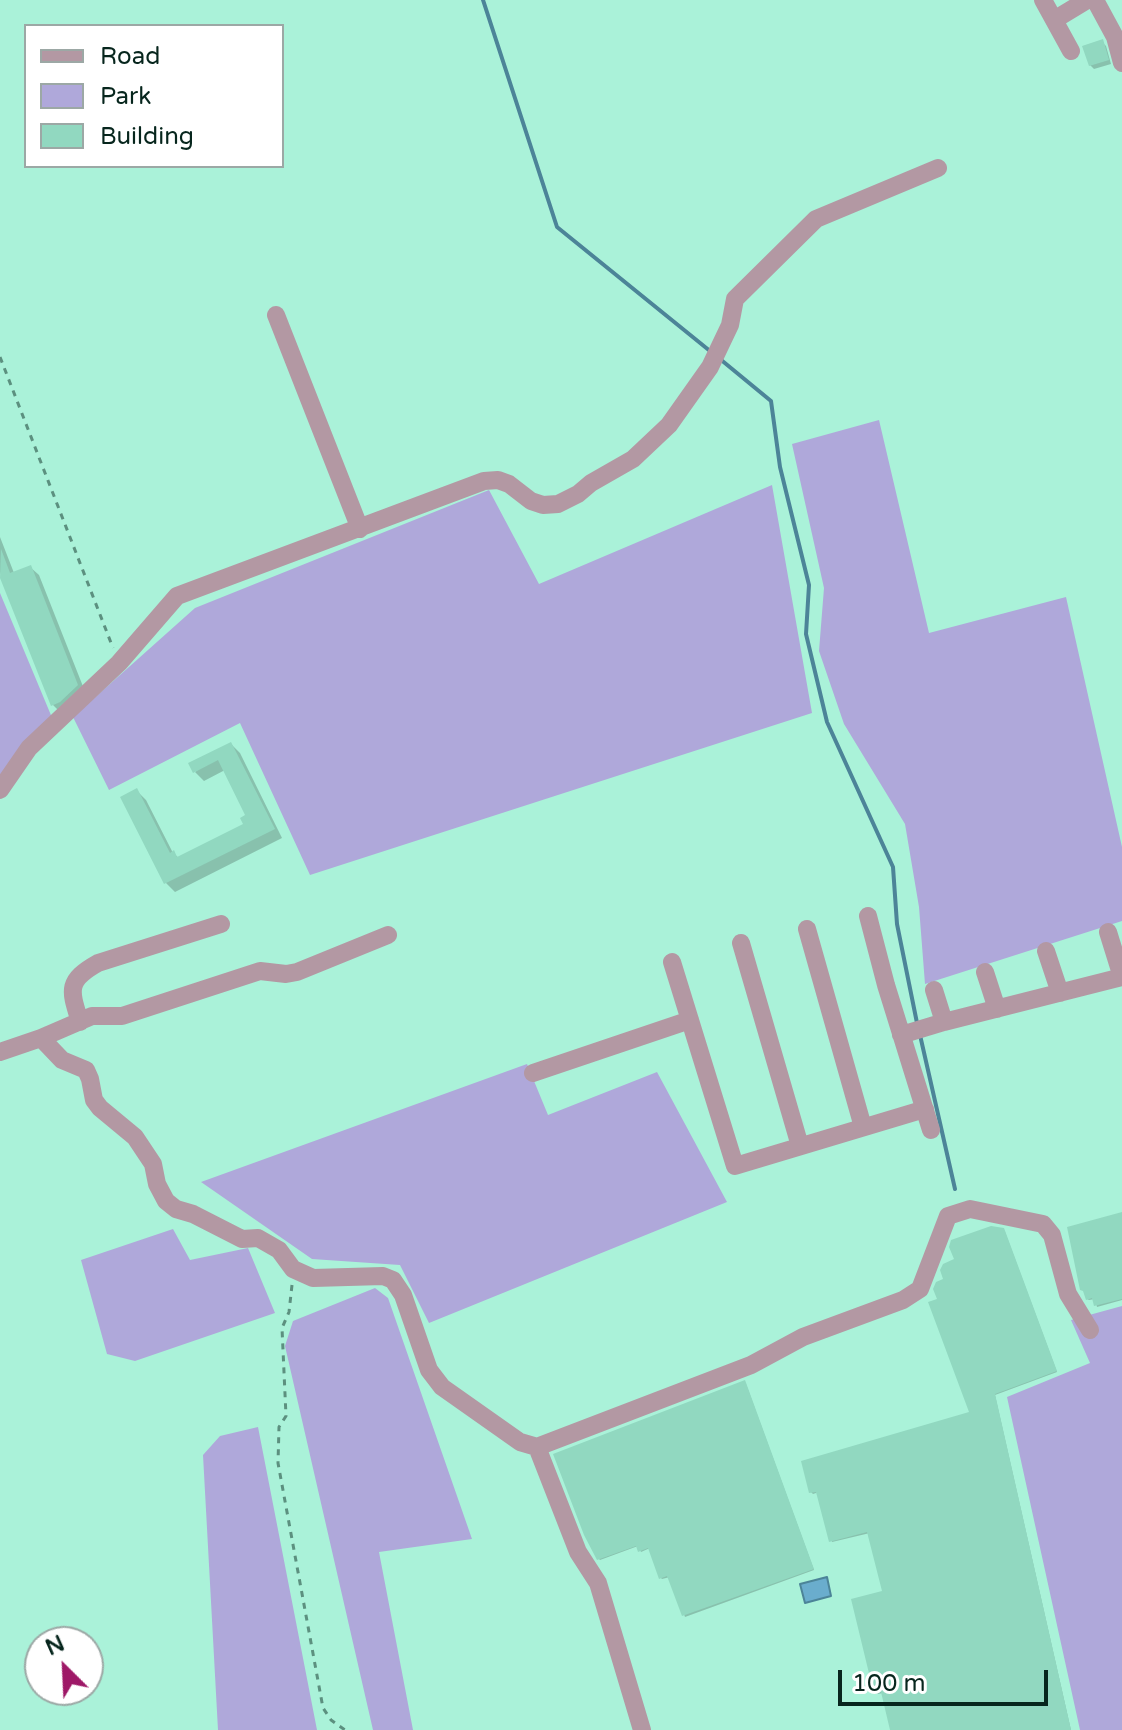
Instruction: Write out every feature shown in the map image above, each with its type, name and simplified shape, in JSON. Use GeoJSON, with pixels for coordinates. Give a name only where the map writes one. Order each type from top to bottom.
{"type":"FeatureCollection","features":[{"type":"Feature","properties":{"kind":"street"},"geometry":{"type":"LineString","coordinates":[[1043,0],[1071,51]]}},
{"type":"Feature","properties":{"kind":"street"},"geometry":{"type":"LineString","coordinates":[[1054,20],[1087,0]]}},
{"type":"Feature","properties":{"kind":"street"},"geometry":{"type":"LineString","coordinates":[[1095,0],[1115,37],[1122,63]]}},
{"type":"Feature","properties":{"kind":"street"},"geometry":{"type":"LineString","coordinates":[[0,790],[29,748],[119,663],[177,596],[484,481],[498,480],[509,484],[531,501],[543,505],[558,504],[633,459],[669,425],[710,367],[730,325],[735,299],[816,219],[938,168]]}},
{"type":"Feature","properties":{"kind":"street"},"geometry":{"type":"LineString","coordinates":[[276,315],[360,529]]}},
{"type":"Feature","properties":{"kind":"street"},"geometry":{"type":"LineString","coordinates":[[868,916],[931,1130]]}},
{"type":"Feature","properties":{"kind":"street"},"geometry":{"type":"LineString","coordinates":[[80,1022],[72,996],[73,984],[84,971],[98,963],[221,924]]}},
{"type":"Feature","properties":{"kind":"street"},"geometry":{"type":"LineString","coordinates":[[807,929],[863,1127]]}},
{"type":"Feature","properties":{"kind":"street"},"geometry":{"type":"LineString","coordinates":[[901,1035],[1122,977],[1108,932]]}},
{"type":"Feature","properties":{"kind":"street"},"geometry":{"type":"LineString","coordinates":[[0,1052],[92,1016],[122,1016],[260,971],[297,972],[388,935]]}},
{"type":"Feature","properties":{"kind":"street"},"geometry":{"type":"LineString","coordinates":[[741,943],[800,1146]]}},
{"type":"Feature","properties":{"kind":"street"},"geometry":{"type":"LineString","coordinates":[[1046,951],[1060,993]]}},
{"type":"Feature","properties":{"kind":"street"},"geometry":{"type":"LineString","coordinates":[[672,962],[735,1166],[925,1109]]}},
{"type":"Feature","properties":{"kind":"street"},"geometry":{"type":"LineString","coordinates":[[985,972],[997,1009]]}},
{"type":"Feature","properties":{"kind":"street"},"geometry":{"type":"LineString","coordinates":[[934,990],[944,1022]]}},
{"type":"Feature","properties":{"kind":"street"},"geometry":{"type":"LineString","coordinates":[[533,1073],[690,1020]]}},
{"type":"Feature","properties":{"kind":"street"},"geometry":{"type":"LineString","coordinates":[[41,1038],[62,1060],[86,1070],[94,1100],[135,1137],[145,1151],[166,1201],[176,1209],[193,1214],[242,1239],[258,1238],[279,1250],[293,1269],[313,1278],[383,1276],[393,1280],[403,1295],[429,1370],[442,1387],[520,1442],[537,1447],[751,1365],[803,1337],[903,1300],[920,1289],[948,1216],[970,1209],[1043,1224],[1052,1235],[1068,1294],[1090,1330]]}},
{"type":"Feature","properties":{"kind":"street"},"geometry":{"type":"LineString","coordinates":[[537,1447],[578,1552],[598,1583],[642,1730]]}},
{"type":"Feature","properties":{"kind":"path"},"geometry":{"type":"LineString","coordinates":[[0,357],[119,663]]}},
{"type":"Feature","properties":{"kind":"path"},"geometry":{"type":"LineString","coordinates":[[293,1269],[289,1312],[282,1328],[286,1416],[279,1427],[278,1463],[323,1708],[331,1720],[345,1730]]}},
{"type":"Feature","properties":{"kind":"green space"},"geometry":{"type":"Polygon","coordinates":[[[879,420],[929,633],[1066,597],[1122,847],[1122,921],[925,984],[919,907],[905,824],[844,724],[819,651],[824,588],[792,444],[879,420]]]}},
{"type":"Feature","properties":{"kind":"green space"},"geometry":{"type":"Polygon","coordinates":[[[772,485],[812,713],[310,875],[240,723],[109,790],[73,717],[195,608],[489,490],[539,584],[772,485]]]}},
{"type":"Feature","properties":{"kind":"green space"},"geometry":{"type":"Polygon","coordinates":[[[0,593],[53,720],[0,779],[0,593]]]}},
{"type":"Feature","properties":{"kind":"green space"},"geometry":{"type":"Polygon","coordinates":[[[527,1064],[548,1115],[657,1072],[727,1202],[429,1323],[400,1265],[312,1259],[201,1182],[527,1064]]]}},
{"type":"Feature","properties":{"kind":"green space"},"geometry":{"type":"Polygon","coordinates":[[[173,1229],[190,1260],[248,1248],[275,1313],[135,1361],[107,1354],[81,1260],[173,1229]]]}},
{"type":"Feature","properties":{"kind":"green space"},"geometry":{"type":"Polygon","coordinates":[[[375,1288],[388,1298],[472,1539],[379,1552],[413,1730],[373,1730],[285,1346],[293,1321],[375,1288]]]}},
{"type":"Feature","properties":{"kind":"green space"},"geometry":{"type":"Polygon","coordinates":[[[1122,1306],[1122,1730],[1080,1730],[1007,1397],[1090,1363],[1071,1320],[1122,1306]]]}},
{"type":"Feature","properties":{"kind":"green space"},"geometry":{"type":"Polygon","coordinates":[[[258,1427],[317,1730],[218,1730],[203,1455],[220,1436],[258,1427]]]}},
{"type":"Feature","properties":{"kind":"water"},"geometry":{"type":"Polygon","coordinates":[[[827,1577],[831,1596],[805,1603],[800,1584],[827,1577]]]}},
{"type":"Feature","properties":{"kind":"building"},"geometry":{"type":"Polygon","coordinates":[[[1103,39],[1109,60],[1089,66],[1082,46],[1103,39]]]}},
{"type":"Feature","properties":{"kind":"building"},"geometry":{"type":"Polygon","coordinates":[[[1,549],[10,573],[31,565],[78,685],[51,706],[0,578],[1,549]]]}},
{"type":"Feature","properties":{"kind":"building"},"geometry":{"type":"Polygon","coordinates":[[[231,742],[275,829],[164,884],[120,797],[137,788],[170,853],[174,850],[177,857],[243,824],[240,818],[245,815],[218,760],[193,773],[188,763],[231,742]]]}},
{"type":"Feature","properties":{"kind":"building"},"geometry":{"type":"Polygon","coordinates":[[[1122,1212],[1122,1299],[1094,1306],[1092,1298],[1086,1300],[1080,1290],[1067,1227],[1122,1212]]]}},
{"type":"Feature","properties":{"kind":"building"},"geometry":{"type":"Polygon","coordinates":[[[991,1226],[1004,1228],[1057,1371],[995,1394],[1071,1730],[890,1730],[881,1692],[874,1694],[851,1599],[882,1591],[867,1532],[829,1542],[816,1492],[809,1493],[801,1461],[969,1412],[928,1302],[937,1299],[933,1289],[936,1282],[943,1279],[940,1270],[943,1264],[954,1259],[949,1247],[951,1240],[991,1226]]]}},
{"type":"Feature","properties":{"kind":"building"},"geometry":{"type":"Polygon","coordinates":[[[745,1380],[814,1569],[682,1616],[667,1576],[659,1579],[648,1548],[638,1552],[636,1546],[597,1560],[584,1535],[553,1454],[745,1380]]]}},
{"type":"Feature","properties":{"kind":"waterway"},"geometry":{"type":"LineString","coordinates":[[483,0],[557,227],[710,351]]}},
{"type":"Feature","properties":{"kind":"waterway"},"geometry":{"type":"LineString","coordinates":[[720,359],[771,401],[780,467],[809,585],[806,634],[827,722],[893,867],[897,924],[917,1023]]}},
{"type":"Feature","properties":{"kind":"waterway"},"geometry":{"type":"LineString","coordinates":[[920,1035],[955,1189]]}}]}
